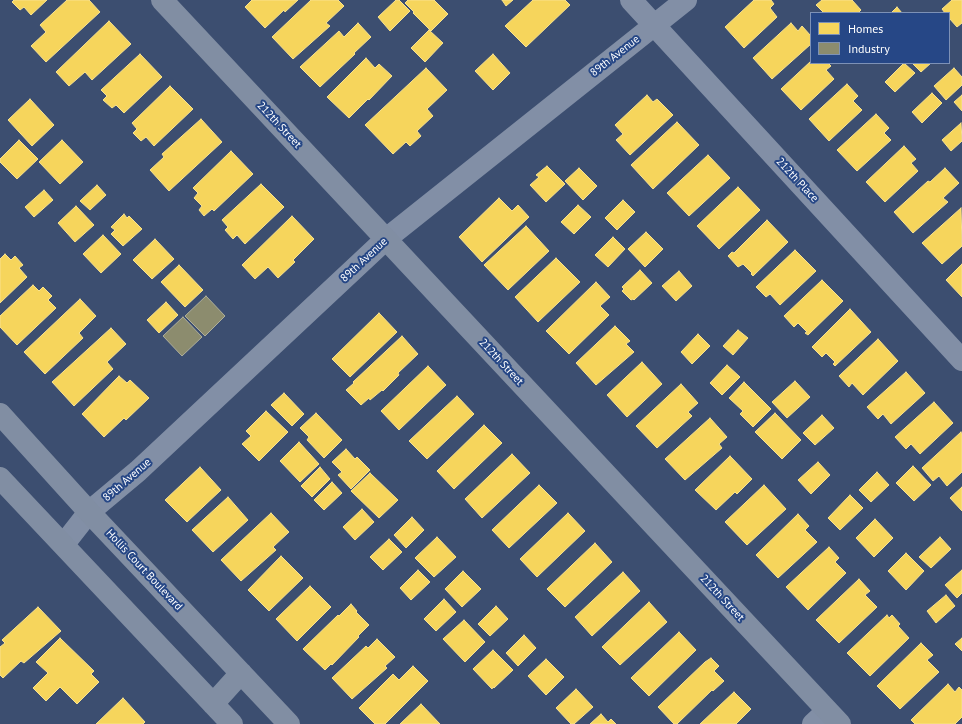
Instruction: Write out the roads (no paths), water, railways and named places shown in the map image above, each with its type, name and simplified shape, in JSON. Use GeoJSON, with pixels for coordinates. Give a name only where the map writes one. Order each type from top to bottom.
{"type":"FeatureCollection","features":[{"type":"Feature","properties":{"kind":"main road","name":"212th Street"},"geometry":{"type":"LineString","coordinates":[[162,0],[386,239],[827,720]]}},
{"type":"Feature","properties":{"kind":"main road","name":"Hollis Court Boulevard"},"geometry":{"type":"LineString","coordinates":[[0,414],[289,724]]}},
{"type":"Feature","properties":{"kind":"main road"},"geometry":{"type":"LineString","coordinates":[[0,478],[64,544],[232,724]]}},
{"type":"Feature","properties":{"kind":"main road"},"geometry":{"type":"LineString","coordinates":[[214,704],[241,673]]}},
{"type":"Feature","properties":{"kind":"street","name":"212th Place"},"geometry":{"type":"LineString","coordinates":[[631,0],[962,360]]}},
{"type":"Feature","properties":{"kind":"street","name":"89th Avenue"},"geometry":{"type":"LineString","coordinates":[[64,544],[90,512],[138,471],[386,239],[686,0]]}}]}
